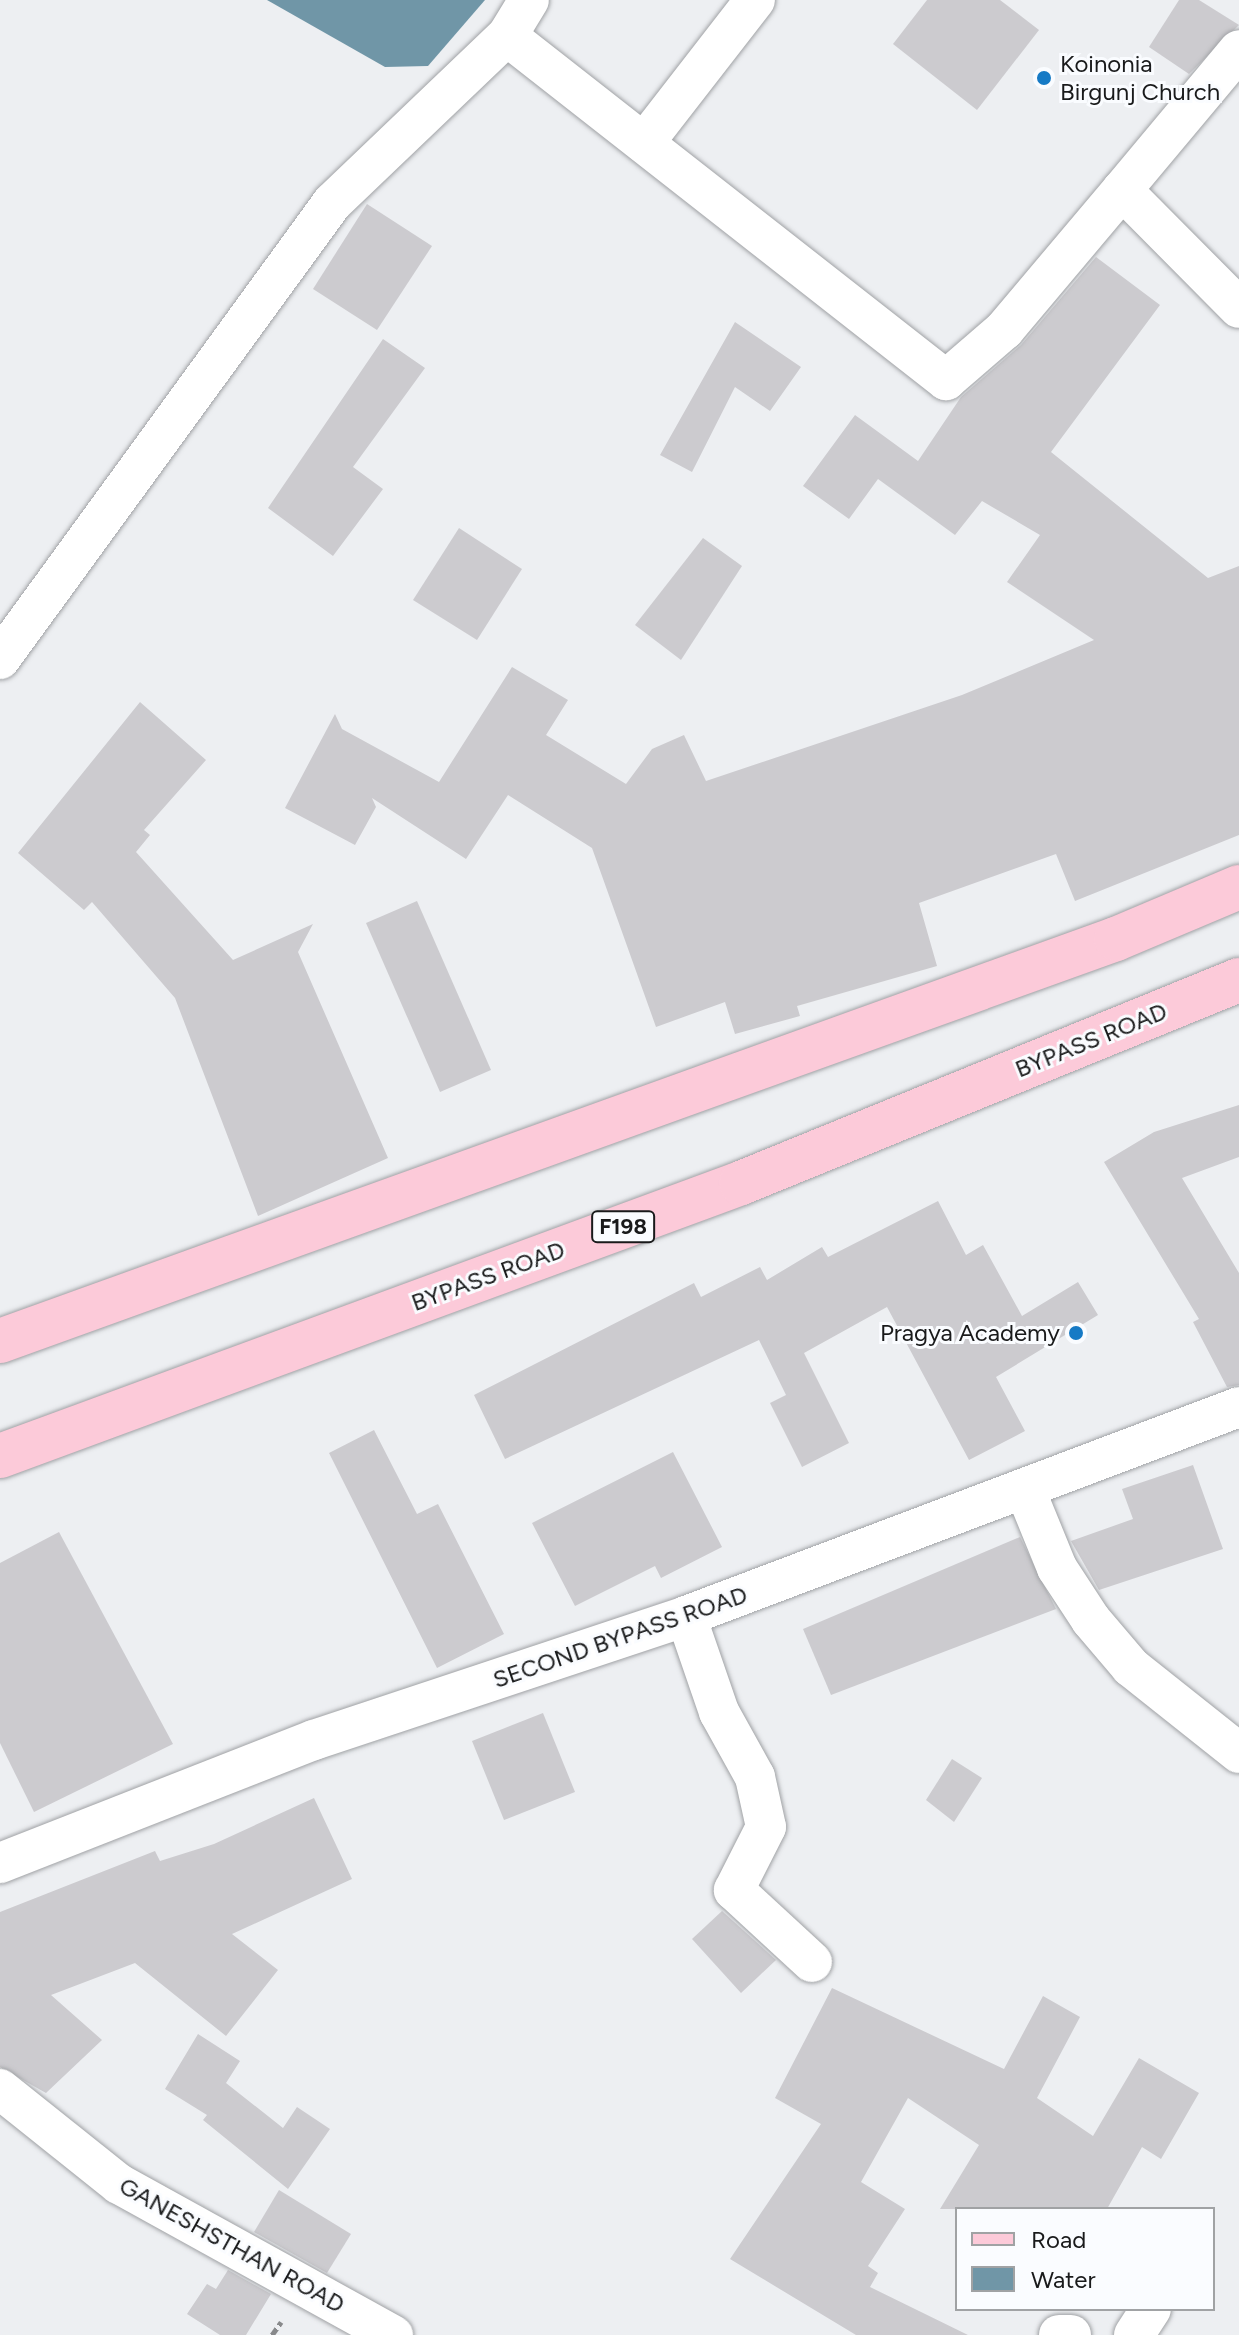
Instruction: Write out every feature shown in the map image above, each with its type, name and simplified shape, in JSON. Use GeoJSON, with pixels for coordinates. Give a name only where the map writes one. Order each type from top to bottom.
{"type":"FeatureCollection","features":[{"type":"Feature","properties":{"kind":"main road"},"geometry":{"type":"LineString","coordinates":[[0,1341],[1116,939],[1239,887]]}},
{"type":"Feature","properties":{"kind":"main road","name":"BYPASS ROAD"},"geometry":{"type":"LineString","coordinates":[[0,1456],[741,1183],[1239,980]]}},
{"type":"Feature","properties":{"kind":"street"},"geometry":{"type":"LineString","coordinates":[[0,659],[332,203],[507,36],[529,0]]}},
{"type":"Feature","properties":{"kind":"street"},"geometry":{"type":"LineString","coordinates":[[644,143],[755,0]]}},
{"type":"Feature","properties":{"kind":"street"},"geometry":{"type":"LineString","coordinates":[[507,36],[946,380],[1004,330],[1239,50]]}},
{"type":"Feature","properties":{"kind":"street"},"geometry":{"type":"LineString","coordinates":[[1122,190],[1239,308]]}},
{"type":"Feature","properties":{"kind":"street","name":"SECOND BYPASS ROAD"},"geometry":{"type":"LineString","coordinates":[[0,1863],[314,1740],[686,1616],[1026,1492],[1239,1407]]}},
{"type":"Feature","properties":{"kind":"street"},"geometry":{"type":"LineString","coordinates":[[1026,1492],[1057,1568],[1091,1620],[1131,1667],[1239,1753]]}},
{"type":"Feature","properties":{"kind":"street"},"geometry":{"type":"LineString","coordinates":[[686,1616],[719,1712],[755,1777],[766,1827],[734,1890],[812,1962]]}},
{"type":"Feature","properties":{"kind":"street","name":"GANESHSTHAN ROAD"},"geometry":{"type":"LineString","coordinates":[[0,2089],[119,2184],[393,2335]]}},
{"type":"Feature","properties":{"kind":"street"},"geometry":{"type":"LineString","coordinates":[[1134,2335],[1150,2311]]}},
{"type":"Feature","properties":{"kind":"street"},"geometry":{"type":"LineString","coordinates":[[1059,2335],[1071,2335]]}},
{"type":"Feature","properties":{"kind":"water"},"geometry":{"type":"Polygon","coordinates":[[[267,0],[485,0],[428,66],[385,67],[267,0]]]}},
{"type":"Feature","properties":{"kind":"building"},"geometry":{"type":"Polygon","coordinates":[[[927,0],[1000,0],[1039,30],[977,110],[893,44],[927,0]]]}},
{"type":"Feature","properties":{"kind":"building"},"geometry":{"type":"Polygon","coordinates":[[[1179,0],[1199,0],[1239,25],[1189,74],[1149,47],[1179,0]]]}},
{"type":"Feature","properties":{"kind":"building"},"geometry":{"type":"Polygon","coordinates":[[[367,204],[432,246],[377,330],[313,289],[367,204]]]}},
{"type":"Feature","properties":{"kind":"building"},"geometry":{"type":"Polygon","coordinates":[[[1096,257],[1160,305],[1051,452],[1208,578],[1239,566],[1239,835],[1075,901],[1056,854],[919,903],[937,966],[797,1006],[800,1016],[735,1034],[725,1002],[656,1027],[592,848],[508,795],[466,859],[372,798],[376,807],[355,845],[285,808],[335,714],[342,729],[439,782],[512,667],[568,700],[546,735],[626,784],[652,749],[684,735],[706,781],[962,695],[1094,640],[1007,582],[1040,535],[982,501],[955,535],[878,479],[849,519],[803,486],[855,415],[918,461],[961,397],[1021,345],[1096,257]]]}},
{"type":"Feature","properties":{"kind":"building"},"geometry":{"type":"Polygon","coordinates":[[[735,322],[801,367],[770,411],[735,387],[692,472],[660,455],[735,322]]]}},
{"type":"Feature","properties":{"kind":"building"},"geometry":{"type":"Polygon","coordinates":[[[383,339],[425,368],[353,467],[383,489],[333,556],[268,508],[383,339]]]}},
{"type":"Feature","properties":{"kind":"building"},"geometry":{"type":"Polygon","coordinates":[[[459,528],[522,569],[477,640],[413,600],[459,528]]]}},
{"type":"Feature","properties":{"kind":"building"},"geometry":{"type":"Polygon","coordinates":[[[703,538],[742,566],[681,660],[635,625],[703,538]]]}},
{"type":"Feature","properties":{"kind":"building"},"geometry":{"type":"Polygon","coordinates":[[[140,702],[206,760],[144,830],[150,835],[136,852],[233,960],[313,924],[298,952],[388,1158],[258,1216],[175,998],[92,902],[84,910],[18,853],[140,702]]]}},
{"type":"Feature","properties":{"kind":"building"},"geometry":{"type":"Polygon","coordinates":[[[417,901],[491,1070],[440,1092],[366,923],[417,901]]]}},
{"type":"Feature","properties":{"kind":"building"},"geometry":{"type":"Polygon","coordinates":[[[1239,1105],[1239,1157],[1182,1178],[1239,1273],[1239,1385],[1227,1387],[1193,1322],[1199,1319],[1104,1162],[1154,1132],[1239,1105]]]}},
{"type":"Feature","properties":{"kind":"building"},"geometry":{"type":"Polygon","coordinates":[[[938,1201],[966,1255],[983,1245],[1022,1316],[1078,1282],[1098,1315],[996,1377],[1025,1431],[969,1460],[887,1307],[804,1353],[849,1443],[802,1467],[770,1403],[786,1395],[759,1340],[505,1459],[474,1395],[694,1283],[701,1297],[760,1267],[767,1280],[822,1247],[828,1257],[938,1201]]]}},
{"type":"Feature","properties":{"kind":"building"},"geometry":{"type":"Polygon","coordinates":[[[374,1430],[417,1514],[438,1504],[504,1634],[437,1668],[329,1453],[374,1430]]]}},
{"type":"Feature","properties":{"kind":"building"},"geometry":{"type":"Polygon","coordinates":[[[673,1452],[722,1547],[661,1578],[655,1566],[575,1606],[532,1523],[673,1452]]]}},
{"type":"Feature","properties":{"kind":"building"},"geometry":{"type":"Polygon","coordinates":[[[1193,1465],[1223,1549],[1099,1590],[1071,1541],[1133,1519],[1122,1489],[1193,1465]]]}},
{"type":"Feature","properties":{"kind":"building"},"geometry":{"type":"Polygon","coordinates":[[[59,1532],[173,1744],[34,1812],[0,1743],[0,1563],[59,1532]]]}},
{"type":"Feature","properties":{"kind":"building"},"geometry":{"type":"Polygon","coordinates":[[[1020,1537],[1056,1609],[831,1695],[803,1629],[1020,1537]]]}},
{"type":"Feature","properties":{"kind":"building"},"geometry":{"type":"Polygon","coordinates":[[[543,1713],[575,1792],[504,1820],[472,1741],[543,1713]]]}},
{"type":"Feature","properties":{"kind":"building"},"geometry":{"type":"Polygon","coordinates":[[[952,1759],[982,1778],[954,1822],[926,1800],[952,1759]]]}},
{"type":"Feature","properties":{"kind":"building"},"geometry":{"type":"Polygon","coordinates":[[[314,1798],[352,1879],[232,1934],[278,1970],[226,2036],[135,1963],[51,1995],[102,2040],[46,2093],[0,2067],[0,1912],[155,1851],[160,1861],[214,1844],[314,1798]]]}},
{"type":"Feature","properties":{"kind":"building"},"geometry":{"type":"Polygon","coordinates":[[[722,1911],[776,1960],[741,1993],[692,1939],[722,1911]]]}},
{"type":"Feature","properties":{"kind":"building"},"geometry":{"type":"Polygon","coordinates":[[[832,1988],[1004,2069],[1043,1996],[1080,2017],[1037,2098],[1093,2136],[1139,2058],[1199,2093],[1161,2159],[1142,2147],[1108,2207],[940,2209],[979,2145],[908,2098],[861,2182],[905,2209],[868,2266],[878,2273],[870,2287],[968,2335],[856,2335],[730,2259],[821,2124],[775,2098],[832,1988]]]}},
{"type":"Feature","properties":{"kind":"building"},"geometry":{"type":"Polygon","coordinates":[[[198,2034],[240,2061],[226,2083],[283,2128],[297,2107],[330,2129],[288,2189],[203,2120],[207,2115],[165,2089],[198,2034]]]}},
{"type":"Feature","properties":{"kind":"building"},"geometry":{"type":"Polygon","coordinates":[[[279,2190],[351,2234],[327,2273],[254,2232],[279,2190]]]}},
{"type":"Feature","properties":{"kind":"building"},"geometry":{"type":"Polygon","coordinates":[[[228,2270],[271,2294],[246,2335],[220,2335],[187,2314],[207,2284],[216,2289],[228,2270]]]}},
{"type":"Feature","properties":{"kind":"place","name":"Koinonia Birgunj Church"},"geometry":{"type":"Point","coordinates":[1044,78]}},
{"type":"Feature","properties":{"kind":"place","name":"Pragya Academy"},"geometry":{"type":"Point","coordinates":[1076,1333]}}]}
